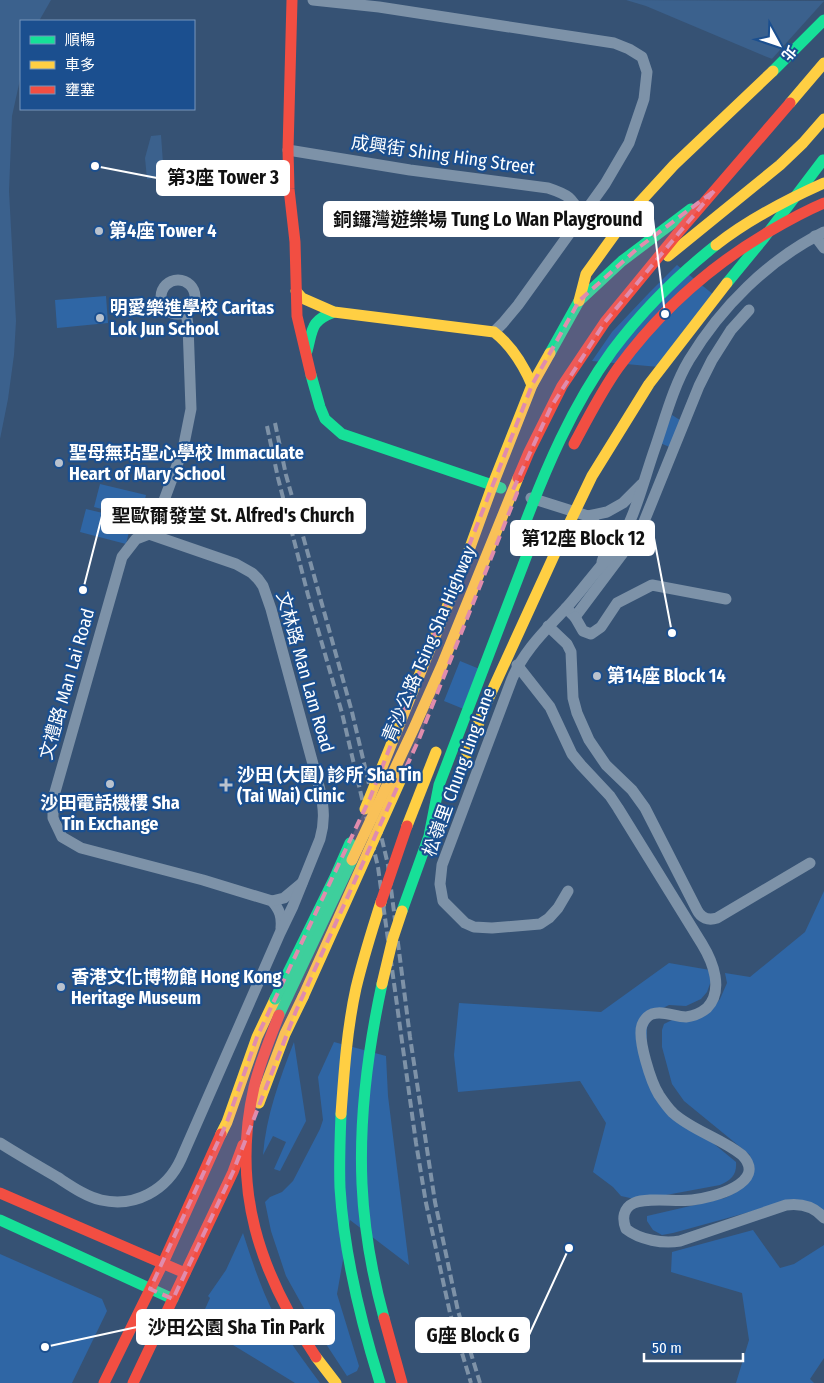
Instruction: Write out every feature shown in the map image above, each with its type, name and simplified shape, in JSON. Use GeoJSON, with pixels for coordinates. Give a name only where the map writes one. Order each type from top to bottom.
{"type":"FeatureCollection","features":[{"type":"Feature","properties":{"kind":"main road"},"geometry":{"type":"LineString","coordinates":[[292,0],[288,150],[296,291],[298,316],[306,356],[322,412],[330,424],[342,434],[493,484],[517,494]]}},
{"type":"Feature","properties":{"kind":"main road"},"geometry":{"type":"LineString","coordinates":[[104,1383],[163,1263],[226,1122],[257,1037],[335,877],[370,798],[460,575],[532,385],[579,301],[586,274],[630,213],[653,187],[808,38],[824,20]]}},
{"type":"Feature","properties":{"kind":"main road","name":"青沙公路 Tsing Sha Highway"},"geometry":{"type":"LineString","coordinates":[[336,1383],[316,1357],[287,1311],[271,1277],[260,1247],[249,1198],[246,1163],[249,1116],[255,1084],[271,1035],[314,938],[414,728],[442,665],[529,452],[562,386],[605,322],[634,286],[684,225],[824,63]]}},
{"type":"Feature","properties":{"kind":"main road"},"geometry":{"type":"LineString","coordinates":[[579,301],[622,261],[704,200],[726,181],[791,113],[824,71]]}},
{"type":"Feature","properties":{"kind":"main road"},"geometry":{"type":"LineString","coordinates":[[133,1383],[234,1172],[285,1034],[419,739],[517,494],[547,424],[565,388],[598,337],[641,282],[676,250],[783,162],[824,119]]}},
{"type":"Feature","properties":{"kind":"main road"},"geometry":{"type":"LineString","coordinates":[[463,764],[486,704],[541,583],[576,508],[609,447],[663,365],[824,159]]}},
{"type":"Feature","properties":{"kind":"main road"},"geometry":{"type":"LineString","coordinates":[[517,544],[552,456],[578,406],[602,366],[638,318],[663,292],[716,246],[759,215],[792,197],[824,183]]}},
{"type":"Feature","properties":{"kind":"main road"},"geometry":{"type":"LineString","coordinates":[[568,457],[599,398],[618,369],[644,335],[676,300],[704,275],[738,249],[779,225],[824,203]]}},
{"type":"Feature","properties":{"kind":"main road"},"geometry":{"type":"LineString","coordinates":[[296,291],[302,298],[334,312],[494,332],[504,338],[517,354],[532,385]]}},
{"type":"Feature","properties":{"kind":"main road"},"geometry":{"type":"LineString","coordinates":[[306,356],[314,323],[322,316],[334,312]]}},
{"type":"Feature","properties":{"kind":"main road"},"geometry":{"type":"LineString","coordinates":[[543,515],[551,497]]}},
{"type":"Feature","properties":{"kind":"main road"},"geometry":{"type":"LineString","coordinates":[[429,836],[439,785],[536,532]]}},
{"type":"Feature","properties":{"kind":"main road"},"geometry":{"type":"LineString","coordinates":[[380,1383],[360,1314],[342,1210],[340,1187],[341,1109],[350,1023],[356,987],[370,935],[397,853],[441,739]]}},
{"type":"Feature","properties":{"kind":"main road"},"geometry":{"type":"LineString","coordinates":[[402,1383],[382,1314],[369,1248],[362,1183],[363,1117],[373,1022],[387,964],[402,911],[429,836],[449,796]]}},
{"type":"Feature","properties":{"kind":"main road"},"geometry":{"type":"LineString","coordinates":[[0,1193],[185,1272]]}},
{"type":"Feature","properties":{"kind":"main road"},"geometry":{"type":"LineString","coordinates":[[0,1220],[173,1299]]}},
{"type":"Feature","properties":{"kind":"street"},"geometry":{"type":"LineString","coordinates":[[313,0],[379,8],[614,44],[629,48],[642,57],[647,72],[644,99],[629,143],[605,184],[518,305],[494,332]]}},
{"type":"Feature","properties":{"kind":"street","name":"成興街 Shing Hing Street"},"geometry":{"type":"LineString","coordinates":[[288,150],[410,170],[548,188],[564,193],[572,199],[582,216]]}},
{"type":"Feature","properties":{"kind":"street"},"geometry":{"type":"LineString","coordinates":[[819,234],[824,248]]}},
{"type":"Feature","properties":{"kind":"street","name":"松嶺里 Chung Ling Lane"},"geometry":{"type":"LineString","coordinates":[[568,891],[558,908],[540,924],[492,928],[474,927],[464,923],[443,901],[440,884],[442,865],[517,665],[548,626],[566,608],[614,551],[627,529],[675,390],[689,361],[718,318],[738,296],[767,269],[819,234]]}},
{"type":"Feature","properties":{"kind":"street"},"geometry":{"type":"LineString","coordinates":[[575,617],[641,529],[699,386],[712,360],[732,330],[749,310]]}},
{"type":"Feature","properties":{"kind":"street"},"geometry":{"type":"LineString","coordinates":[[150,534],[184,449],[191,409],[186,312]]}},
{"type":"Feature","properties":{"kind":"street"},"geometry":{"type":"LineString","coordinates":[[517,494],[588,516],[607,512],[623,503],[643,483]]}},
{"type":"Feature","properties":{"kind":"street","name":"松嶺里 Chung Ling Lane"},"geometry":{"type":"LineString","coordinates":[[588,516],[599,526],[606,541],[606,552],[601,566]]}},
{"type":"Feature","properties":{"kind":"street","name":"文林路 Man Lam Road"},"geometry":{"type":"LineString","coordinates":[[0,1143],[76,1189],[100,1200],[127,1201],[158,1189],[178,1166],[280,933],[294,906],[323,830],[323,802],[271,609],[263,586],[252,573],[236,564],[150,534]]}},
{"type":"Feature","properties":{"kind":"street","name":"文禮路 Man Lai Road"},"geometry":{"type":"LineString","coordinates":[[150,534],[136,539],[122,557],[53,798],[53,818],[62,837],[81,848],[203,880],[272,901]]}},
{"type":"Feature","properties":{"kind":"street"},"geometry":{"type":"LineString","coordinates":[[566,608],[575,617],[583,631],[591,634],[601,627],[617,603],[652,585],[726,599]]}},
{"type":"Feature","properties":{"kind":"street"},"geometry":{"type":"LineString","coordinates":[[548,626],[567,644],[571,652],[573,698],[582,726],[589,740],[606,765],[632,790],[645,808],[697,910],[702,916],[709,919],[717,918],[810,863]]}},
{"type":"Feature","properties":{"kind":"street"},"geometry":{"type":"LineString","coordinates":[[517,665],[550,707],[572,754],[610,796],[618,808],[702,944],[710,958],[714,973],[715,992],[711,1002],[704,1010],[686,1017],[660,1013],[650,1015],[642,1024],[642,1040],[652,1079],[663,1101],[680,1118],[742,1155],[749,1166],[749,1173],[746,1180],[738,1185],[706,1197],[691,1200],[634,1203],[624,1213],[623,1221],[626,1229],[636,1236],[673,1242],[786,1205],[798,1204],[808,1206],[816,1210],[824,1218]]}},
{"type":"Feature","properties":{"kind":"street"},"geometry":{"type":"LineString","coordinates":[[272,901],[284,898],[303,883]]}},
{"type":"Feature","properties":{"kind":"street"},"geometry":{"type":"LineString","coordinates":[[272,901],[279,908],[281,916],[280,933]]}},
{"type":"Feature","properties":{"kind":"highlighted area"},"geometry":{"type":"Polygon","coordinates":[[[714,191],[605,322],[551,407],[512,492],[517,493],[419,739],[296,1011],[233,1172],[173,1299],[150,1289],[227,1122],[257,1037],[370,798],[532,385],[579,301],[638,248],[714,191]]]}},
{"type":"Feature","properties":{"kind":"shaded area"},"geometry":{"type":"Polygon","coordinates":[[[0,0],[51,0],[40,20],[20,20],[20,80],[12,116],[9,191],[16,321],[14,355],[0,439],[0,0]]]}},
{"type":"Feature","properties":{"kind":"shaded area"},"geometry":{"type":"Polygon","coordinates":[[[626,0],[824,1],[824,78],[767,57],[646,6],[626,0]]]}},
{"type":"Feature","properties":{"kind":"shaded area"},"geometry":{"type":"Polygon","coordinates":[[[161,135],[164,177],[147,179],[145,158],[151,136],[161,135]]]}},
{"type":"Feature","properties":{"kind":"shaded area"},"geometry":{"type":"Polygon","coordinates":[[[677,265],[714,295],[659,367],[592,361],[612,332],[677,265]]]}},
{"type":"Feature","properties":{"kind":"shaded area"},"geometry":{"type":"Polygon","coordinates":[[[106,296],[108,323],[57,328],[55,300],[106,296]]]}},
{"type":"Feature","properties":{"kind":"shaded area"},"geometry":{"type":"Polygon","coordinates":[[[672,415],[683,422],[672,448],[660,443],[672,415]]]}},
{"type":"Feature","properties":{"kind":"shaded area"},"geometry":{"type":"Polygon","coordinates":[[[100,484],[146,495],[140,519],[94,507],[100,484]]]}},
{"type":"Feature","properties":{"kind":"shaded area"},"geometry":{"type":"Polygon","coordinates":[[[86,509],[132,520],[126,544],[80,532],[86,509]]]}},
{"type":"Feature","properties":{"kind":"shaded area"},"geometry":{"type":"Polygon","coordinates":[[[460,661],[487,672],[471,712],[444,701],[460,661]]]}},
{"type":"Feature","properties":{"kind":"shaded area"},"geometry":{"type":"Polygon","coordinates":[[[824,891],[824,1211],[782,1203],[662,1235],[653,1230],[647,1221],[647,1216],[725,1198],[738,1191],[745,1184],[752,1171],[750,1155],[684,1101],[672,1084],[662,1047],[664,1024],[672,1020],[710,1011],[720,999],[727,983],[725,973],[750,977],[805,932],[824,891]]]}},
{"type":"Feature","properties":{"kind":"shaded area"},"geometry":{"type":"Polygon","coordinates":[[[669,963],[710,970],[711,981],[707,992],[701,999],[686,1006],[669,1005],[653,1013],[647,1028],[647,1049],[658,1091],[674,1111],[736,1162],[734,1174],[727,1181],[720,1185],[639,1200],[621,1196],[613,1187],[593,1172],[606,1123],[580,1081],[458,1092],[454,1055],[459,1003],[601,1012],[669,963]]]}},
{"type":"Feature","properties":{"kind":"shaded area"},"geometry":{"type":"Polygon","coordinates":[[[294,1042],[306,1121],[280,1171],[274,1169],[286,1142],[273,1136],[263,1155],[270,1112],[294,1042]]]}},
{"type":"Feature","properties":{"kind":"shaded area"},"geometry":{"type":"Polygon","coordinates":[[[334,1042],[386,1056],[388,1096],[409,1265],[350,1220],[337,1294],[359,1366],[357,1371],[347,1376],[311,1321],[286,1276],[271,1231],[265,1202],[270,1197],[282,1192],[293,1181],[320,1129],[323,1120],[318,1077],[334,1042]]]}},
{"type":"Feature","properties":{"kind":"shaded area"},"geometry":{"type":"Polygon","coordinates":[[[753,1230],[780,1268],[794,1264],[824,1245],[824,1358],[810,1379],[814,1383],[736,1383],[749,1340],[742,1293],[671,1272],[672,1252],[753,1230]]]}},
{"type":"Feature","properties":{"kind":"shaded area"},"geometry":{"type":"Polygon","coordinates":[[[243,1233],[261,1285],[275,1316],[290,1342],[320,1383],[295,1383],[233,1345],[237,1336],[201,1318],[210,1298],[208,1296],[226,1270],[243,1233]]]}},
{"type":"Feature","properties":{"kind":"shaded area"},"geometry":{"type":"Polygon","coordinates":[[[0,1254],[102,1299],[107,1311],[72,1383],[0,1383],[0,1254]]]}},
{"type":"Feature","properties":{"kind":"pier"},"geometry":{"type":"Polygon","coordinates":[[[824,1],[824,77],[822,79],[770,61],[824,1]]]}},
{"type":"Feature","properties":{"kind":"railway"},"geometry":{"type":"LineString","coordinates":[[275,423],[286,475],[352,712],[388,865],[410,1037],[435,1202],[458,1311],[480,1383]]}},
{"type":"Feature","properties":{"kind":"railway"},"geometry":{"type":"LineString","coordinates":[[267,426],[278,478],[308,595],[342,713],[378,867],[426,1203],[450,1313],[471,1383]]}},
{"type":"Feature","properties":{"kind":"traffic: fast"},"geometry":{"type":"LineString","coordinates":[[773,71],[824,20]]}},
{"type":"Feature","properties":{"kind":"traffic: fast"},"geometry":{"type":"LineString","coordinates":[[727,283],[823,160]]}},
{"type":"Feature","properties":{"kind":"traffic: fast"},"geometry":{"type":"LineString","coordinates":[[550,353],[579,301],[622,261],[691,209]]}},
{"type":"Feature","properties":{"kind":"traffic: fast"},"geometry":{"type":"LineString","coordinates":[[521,534],[560,439],[584,394],[612,351],[648,308],[716,245]]}},
{"type":"Feature","properties":{"kind":"traffic: fast"},"geometry":{"type":"LineString","coordinates":[[307,351],[316,322],[334,312]]}},
{"type":"Feature","properties":{"kind":"traffic: fast"},"geometry":{"type":"LineString","coordinates":[[311,375],[325,419],[342,434],[501,488]]}},
{"type":"Feature","properties":{"kind":"traffic: fast"},"geometry":{"type":"LineString","coordinates":[[402,911],[429,836],[439,785],[533,539]]}},
{"type":"Feature","properties":{"kind":"traffic: fast"},"geometry":{"type":"LineString","coordinates":[[275,999],[350,843]]}},
{"type":"Feature","properties":{"kind":"traffic: fast"},"geometry":{"type":"LineString","coordinates":[[279,1015],[352,860]]}},
{"type":"Feature","properties":{"kind":"traffic: fast"},"geometry":{"type":"LineString","coordinates":[[382,984],[366,1083],[361,1159],[367,1235],[372,1268],[384,1318]]}},
{"type":"Feature","properties":{"kind":"traffic: fast"},"geometry":{"type":"LineString","coordinates":[[341,1114],[340,1188],[345,1237],[354,1286],[380,1383]]}},
{"type":"Feature","properties":{"kind":"traffic: fast"},"geometry":{"type":"LineString","coordinates":[[0,1220],[173,1299]]}},
{"type":"Feature","properties":{"kind":"traffic: slow"},"geometry":{"type":"LineString","coordinates":[[790,103],[824,63]]}},
{"type":"Feature","properties":{"kind":"traffic: slow"},"geometry":{"type":"LineString","coordinates":[[579,301],[586,274],[630,213],[674,165],[773,71]]}},
{"type":"Feature","properties":{"kind":"traffic: slow"},"geometry":{"type":"LineString","coordinates":[[668,256],[780,165],[824,119]]}},
{"type":"Feature","properties":{"kind":"traffic: slow"},"geometry":{"type":"LineString","coordinates":[[716,245],[768,211],[824,183]]}},
{"type":"Feature","properties":{"kind":"traffic: slow"},"geometry":{"type":"LineString","coordinates":[[557,549],[592,476],[649,384],[727,283]]}},
{"type":"Feature","properties":{"kind":"traffic: slow"},"geometry":{"type":"LineString","coordinates":[[296,291],[302,298],[334,312],[494,332],[516,356],[532,385]]}},
{"type":"Feature","properties":{"kind":"traffic: slow"},"geometry":{"type":"LineString","coordinates":[[460,575],[532,385],[550,353]]}},
{"type":"Feature","properties":{"kind":"traffic: slow"},"geometry":{"type":"LineString","coordinates":[[352,860],[442,665],[518,478]]}},
{"type":"Feature","properties":{"kind":"traffic: slow"},"geometry":{"type":"LineString","coordinates":[[467,754],[486,704],[557,549]]}},
{"type":"Feature","properties":{"kind":"traffic: slow"},"geometry":{"type":"LineString","coordinates":[[365,809],[460,575]]}},
{"type":"Feature","properties":{"kind":"traffic: slow"},"geometry":{"type":"LineString","coordinates":[[407,826],[436,752]]}},
{"type":"Feature","properties":{"kind":"traffic: slow"},"geometry":{"type":"LineString","coordinates":[[303,997],[401,779]]}},
{"type":"Feature","properties":{"kind":"traffic: slow"},"geometry":{"type":"LineString","coordinates":[[341,1114],[346,1051],[353,1003],[381,902]]}},
{"type":"Feature","properties":{"kind":"traffic: slow"},"geometry":{"type":"LineString","coordinates":[[382,984],[393,938],[402,911]]}},
{"type":"Feature","properties":{"kind":"traffic: slow"},"geometry":{"type":"LineString","coordinates":[[259,1103],[285,1034],[303,997]]}},
{"type":"Feature","properties":{"kind":"traffic: slow"},"geometry":{"type":"LineString","coordinates":[[221,1134],[257,1037],[275,999]]}},
{"type":"Feature","properties":{"kind":"traffic: slow"},"geometry":{"type":"LineString","coordinates":[[316,1357],[336,1383]]}},
{"type":"Feature","properties":{"kind":"traffic: jam"},"geometry":{"type":"LineString","coordinates":[[292,0],[288,150],[289,189],[295,242],[297,316],[311,375]]}},
{"type":"Feature","properties":{"kind":"traffic: jam"},"geometry":{"type":"LineString","coordinates":[[518,478],[562,386],[605,322],[678,233],[790,103]]}},
{"type":"Feature","properties":{"kind":"traffic: jam"},"geometry":{"type":"LineString","coordinates":[[574,444],[600,396],[618,368],[668,309],[727,259],[770,231],[824,203]]}},
{"type":"Feature","properties":{"kind":"traffic: jam"},"geometry":{"type":"LineString","coordinates":[[381,902],[407,826]]}},
{"type":"Feature","properties":{"kind":"traffic: jam"},"geometry":{"type":"LineString","coordinates":[[279,1015],[254,1087],[248,1124],[246,1160],[248,1195],[265,1261],[279,1293],[316,1357]]}},
{"type":"Feature","properties":{"kind":"traffic: jam"},"geometry":{"type":"LineString","coordinates":[[104,1383],[163,1263],[221,1134]]}},
{"type":"Feature","properties":{"kind":"traffic: jam"},"geometry":{"type":"LineString","coordinates":[[133,1383],[233,1172],[243,1145]]}},
{"type":"Feature","properties":{"kind":"traffic: jam"},"geometry":{"type":"LineString","coordinates":[[0,1193],[185,1273]]}},
{"type":"Feature","properties":{"kind":"traffic: jam"},"geometry":{"type":"LineString","coordinates":[[384,1318],[402,1383]]}},
{"type":"Feature","properties":{"kind":"place","name":"第3座 Tower 3"},"geometry":{"type":"Point","coordinates":[95,166]}},
{"type":"Feature","properties":{"kind":"place","name":"第4座 Tower 4"},"geometry":{"type":"Point","coordinates":[99,231]}},
{"type":"Feature","properties":{"kind":"place","name":"銅鑼灣遊樂場 Tung Lo Wan Playground"},"geometry":{"type":"Point","coordinates":[665,314]}},
{"type":"Feature","properties":{"kind":"place","name":"明愛樂進學校 Caritas Lok Jun School"},"geometry":{"type":"Point","coordinates":[100,318]}},
{"type":"Feature","properties":{"kind":"place","name":"聖母無玷聖心學校 Immaculate Heart of Mary School"},"geometry":{"type":"Point","coordinates":[59,463]}},
{"type":"Feature","properties":{"kind":"place","name":"聖歐爾發堂 St. Alfred's Church"},"geometry":{"type":"Point","coordinates":[83,590]}},
{"type":"Feature","properties":{"kind":"place","name":"第12座 Block 12"},"geometry":{"type":"Point","coordinates":[672,633]}},
{"type":"Feature","properties":{"kind":"place","name":"第14座 Block 14"},"geometry":{"type":"Point","coordinates":[597,676]}},
{"type":"Feature","properties":{"kind":"place","name":"沙田電話機樓 Sha Tin Exchange"},"geometry":{"type":"Point","coordinates":[110,784]}},
{"type":"Feature","properties":{"kind":"place","name":"沙田 (大圍) 診所 Sha Tin (Tai Wai) Clinic"},"geometry":{"type":"Point","coordinates":[226,785]}},
{"type":"Feature","properties":{"kind":"place","name":"香港文化博物館 Hong Kong Heritage Museum"},"geometry":{"type":"Point","coordinates":[61,987]}},
{"type":"Feature","properties":{"kind":"place","name":"G座 Block G"},"geometry":{"type":"Point","coordinates":[569,1248]}},
{"type":"Feature","properties":{"kind":"place","name":"沙田公園 Sha Tin Park"},"geometry":{"type":"Point","coordinates":[45,1347]}}]}
